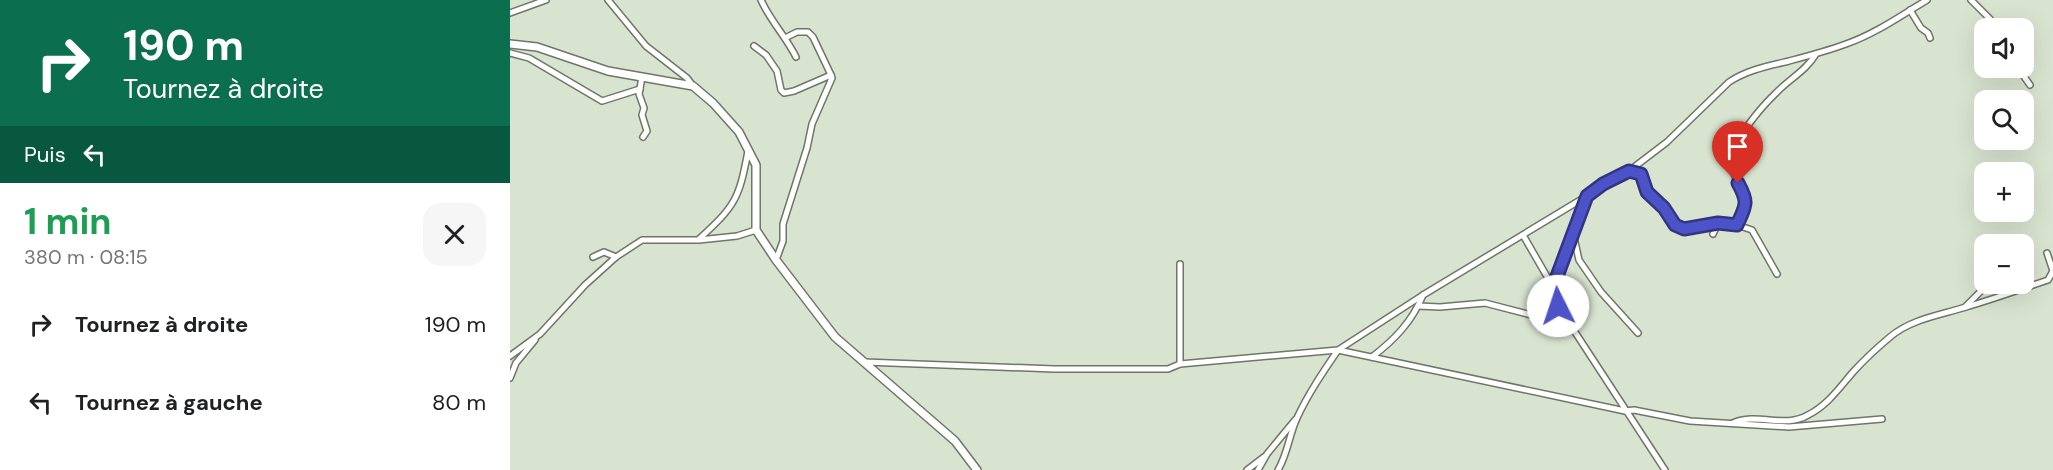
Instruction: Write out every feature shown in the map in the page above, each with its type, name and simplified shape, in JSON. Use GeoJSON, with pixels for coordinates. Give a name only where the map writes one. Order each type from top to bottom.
{"type":"FeatureCollection","features":[{"type":"Feature","properties":{"kind":"street"},"geometry":{"type":"LineString","coordinates":[[510,13],[546,0]]}},
{"type":"Feature","properties":{"kind":"street"},"geometry":{"type":"LineString","coordinates":[[608,0],[646,46],[687,78],[738,132],[756,165],[756,230],[835,337],[955,441],[978,470]]}},
{"type":"Feature","properties":{"kind":"street"},"geometry":{"type":"LineString","coordinates":[[761,0],[770,19],[787,37],[796,57]]}},
{"type":"Feature","properties":{"kind":"street"},"geometry":{"type":"LineString","coordinates":[[1258,470],[1267,454],[1296,419],[1338,350],[1603,184],[1629,171],[1667,142],[1740,74],[1849,43],[1880,29],[1891,20],[1927,0]]}},
{"type":"Feature","properties":{"kind":"street"},"geometry":{"type":"LineString","coordinates":[[1971,0],[1989,18]]}},
{"type":"Feature","properties":{"kind":"street"},"geometry":{"type":"LineString","coordinates":[[1910,10],[1930,38]]}},
{"type":"Feature","properties":{"kind":"street"},"geometry":{"type":"LineString","coordinates":[[776,260],[783,241],[783,224],[807,148],[812,124],[832,78],[813,37],[808,32],[797,32],[787,37]]}},
{"type":"Feature","properties":{"kind":"street"},"geometry":{"type":"LineString","coordinates":[[510,44],[537,47],[608,71],[693,86]]}},
{"type":"Feature","properties":{"kind":"street"},"geometry":{"type":"LineString","coordinates":[[754,45],[766,55],[777,71],[781,90],[784,93],[831,75]]}},
{"type":"Feature","properties":{"kind":"street"},"geometry":{"type":"LineString","coordinates":[[510,53],[529,58],[602,101],[640,89]]}},
{"type":"Feature","properties":{"kind":"street"},"geometry":{"type":"LineString","coordinates":[[1737,225],[1747,204],[1746,196],[1731,170],[1727,156],[1756,112],[1778,90],[1810,65],[1816,54]]}},
{"type":"Feature","properties":{"kind":"street"},"geometry":{"type":"LineString","coordinates":[[642,77],[639,94],[644,108],[642,115],[647,131],[643,137]]}},
{"type":"Feature","properties":{"kind":"street"},"geometry":{"type":"LineString","coordinates":[[2025,78],[2030,85]]}},
{"type":"Feature","properties":{"kind":"street"},"geometry":{"type":"LineString","coordinates":[[698,240],[725,215],[736,200],[748,151]]}},
{"type":"Feature","properties":{"kind":"street"},"geometry":{"type":"LineString","coordinates":[[1629,171],[1641,174],[1647,192],[1664,208],[1675,225],[1684,229],[1718,223],[1737,225],[1752,230],[1777,274]]}},
{"type":"Feature","properties":{"kind":"street"},"geometry":{"type":"LineString","coordinates":[[1553,287],[1587,196]]}},
{"type":"Feature","properties":{"kind":"street"},"geometry":{"type":"LineString","coordinates":[[1713,234],[1718,223]]}},
{"type":"Feature","properties":{"kind":"street"},"geometry":{"type":"LineString","coordinates":[[510,378],[516,363],[585,285],[616,257],[642,240],[737,237],[756,230]]}},
{"type":"Feature","properties":{"kind":"street"},"geometry":{"type":"LineString","coordinates":[[1573,231],[1579,260],[1601,292],[1638,333]]}},
{"type":"Feature","properties":{"kind":"street"},"geometry":{"type":"LineString","coordinates":[[1523,235],[1553,287],[1558,306],[1665,470]]}},
{"type":"Feature","properties":{"kind":"street"},"geometry":{"type":"LineString","coordinates":[[593,257],[604,252],[616,257]]}},
{"type":"Feature","properties":{"kind":"street"},"geometry":{"type":"LineString","coordinates":[[1731,423],[1743,418],[1790,421],[1806,417],[1824,405],[1855,370],[1892,335],[1909,325],[2048,280],[2053,271],[2047,254]]}},
{"type":"Feature","properties":{"kind":"street"},"geometry":{"type":"LineString","coordinates":[[1180,264],[1180,364]]}},
{"type":"Feature","properties":{"kind":"street"},"geometry":{"type":"LineString","coordinates":[[1965,307],[1978,294]]}},
{"type":"Feature","properties":{"kind":"street"},"geometry":{"type":"LineString","coordinates":[[1372,357],[1394,339],[1418,306],[1423,295]]}},
{"type":"Feature","properties":{"kind":"street"},"geometry":{"type":"LineString","coordinates":[[1418,306],[1440,307],[1485,303],[1570,325]]}},
{"type":"Feature","properties":{"kind":"street"},"geometry":{"type":"LineString","coordinates":[[510,356],[540,334]]}},
{"type":"Feature","properties":{"kind":"street"},"geometry":{"type":"LineString","coordinates":[[864,362],[1054,369],[1168,369],[1180,364],[1338,350],[1625,411],[1634,410],[1690,421],[1789,427],[1882,419]]}},
{"type":"Feature","properties":{"kind":"street"},"geometry":{"type":"LineString","coordinates":[[1278,470],[1286,457],[1296,419]]}},
{"type":"Feature","properties":{"kind":"street"},"geometry":{"type":"LineString","coordinates":[[1247,470],[1267,454]]}},
{"type":"Feature","properties":{"kind":"route"},"geometry":{"type":"LineString","coordinates":[[1558,306],[1553,287],[1573,231],[1584,209],[1587,196],[1603,184],[1629,171],[1641,174],[1647,192],[1664,208],[1675,225],[1684,229],[1718,223],[1737,225],[1747,204],[1746,196],[1738,183]]}}]}
